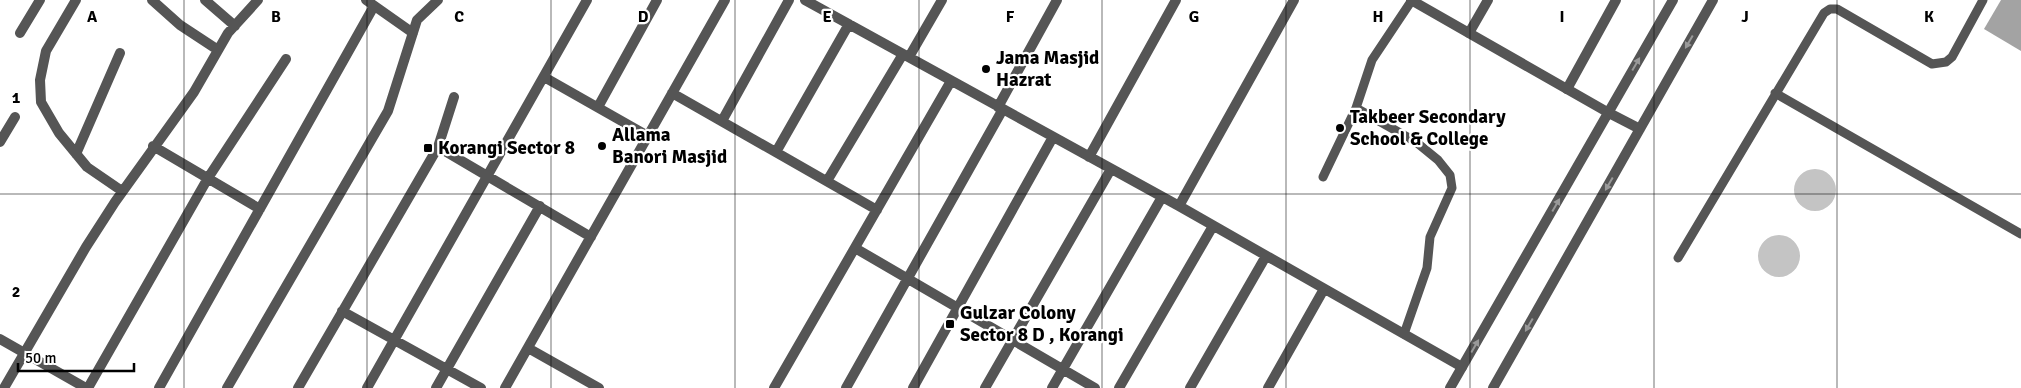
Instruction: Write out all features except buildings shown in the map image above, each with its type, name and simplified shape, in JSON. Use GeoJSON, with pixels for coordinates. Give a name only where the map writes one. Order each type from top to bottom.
{"type":"FeatureCollection","features":[{"type":"Feature","properties":{"kind":"street"},"geometry":{"type":"LineString","coordinates":[[20,33],[40,0]]}},
{"type":"Feature","properties":{"kind":"street"},"geometry":{"type":"LineString","coordinates":[[76,0],[46,51],[39,92],[41,102],[54,125],[76,154],[97,176],[122,190]]}},
{"type":"Feature","properties":{"kind":"street"},"geometry":{"type":"LineString","coordinates":[[152,0],[180,25],[218,50]]}},
{"type":"Feature","properties":{"kind":"street"},"geometry":{"type":"LineString","coordinates":[[206,0],[235,26]]}},
{"type":"Feature","properties":{"kind":"street"},"geometry":{"type":"LineString","coordinates":[[4,388],[86,247],[122,190],[194,92],[218,50],[235,26],[258,0]]}},
{"type":"Feature","properties":{"kind":"street"},"geometry":{"type":"LineString","coordinates":[[227,388],[388,111],[417,20],[438,0]]}},
{"type":"Feature","properties":{"kind":"street"},"geometry":{"type":"LineString","coordinates":[[367,388],[489,176],[587,0]]}},
{"type":"Feature","properties":{"kind":"street"},"geometry":{"type":"LineString","coordinates":[[598,107],[657,0]]}},
{"type":"Feature","properties":{"kind":"street"},"geometry":{"type":"LineString","coordinates":[[505,388],[725,0]]}},
{"type":"Feature","properties":{"kind":"street"},"geometry":{"type":"LineString","coordinates":[[722,121],[789,0]]}},
{"type":"Feature","properties":{"kind":"street"},"geometry":{"type":"LineString","coordinates":[[806,0],[1162,197],[1462,368]]}},
{"type":"Feature","properties":{"kind":"street"},"geometry":{"type":"LineString","coordinates":[[827,181],[942,0]]}},
{"type":"Feature","properties":{"kind":"street"},"geometry":{"type":"LineString","coordinates":[[846,388],[1001,108],[1058,0]]}},
{"type":"Feature","properties":{"kind":"street"},"geometry":{"type":"LineString","coordinates":[[1089,157],[1176,0]]}},
{"type":"Feature","properties":{"kind":"street"},"geometry":{"type":"LineString","coordinates":[[1178,206],[1294,0]]}},
{"type":"Feature","properties":{"kind":"street"},"geometry":{"type":"LineString","coordinates":[[1412,0],[1608,113],[1640,128]]}},
{"type":"Feature","properties":{"kind":"street"},"geometry":{"type":"LineString","coordinates":[[1469,33],[1488,0]]}},
{"type":"Feature","properties":{"kind":"street"},"geometry":{"type":"LineString","coordinates":[[1567,89],[1616,0]]}},
{"type":"Feature","properties":{"kind":"street"},"geometry":{"type":"LineString","coordinates":[[1450,388],[1673,0]]}},
{"type":"Feature","properties":{"kind":"street"},"geometry":{"type":"LineString","coordinates":[[1496,387],[1713,0]]}},
{"type":"Feature","properties":{"kind":"street"},"geometry":{"type":"LineString","coordinates":[[159,388],[260,209],[370,3],[413,33]]}},
{"type":"Feature","properties":{"kind":"street"},"geometry":{"type":"LineString","coordinates":[[776,152],[849,24]]}},
{"type":"Feature","properties":{"kind":"street"},"geometry":{"type":"LineString","coordinates":[[76,154],[120,53]]}},
{"type":"Feature","properties":{"kind":"street"},"geometry":{"type":"LineString","coordinates":[[0,338],[87,388],[208,178],[286,59]]}},
{"type":"Feature","properties":{"kind":"street"},"geometry":{"type":"LineString","coordinates":[[544,77],[648,136]]}},
{"type":"Feature","properties":{"kind":"street"},"geometry":{"type":"LineString","coordinates":[[774,388],[951,81]]}},
{"type":"Feature","properties":{"kind":"street"},"geometry":{"type":"LineString","coordinates":[[672,93],[877,210]]}},
{"type":"Feature","properties":{"kind":"street"},"geometry":{"type":"LineString","coordinates":[[298,388],[438,146],[454,96]]}},
{"type":"Feature","properties":{"kind":"street"},"geometry":{"type":"LineString","coordinates":[[0,142],[15,117]]}},
{"type":"Feature","properties":{"kind":"street"},"geometry":{"type":"LineString","coordinates":[[913,388],[1053,137]]}},
{"type":"Feature","properties":{"kind":"street"},"geometry":{"type":"LineString","coordinates":[[154,146],[260,209]]}},
{"type":"Feature","properties":{"kind":"street"},"geometry":{"type":"LineString","coordinates":[[438,146],[591,236]]}},
{"type":"Feature","properties":{"kind":"street"},"geometry":{"type":"LineString","coordinates":[[985,388],[1111,169]]}},
{"type":"Feature","properties":{"kind":"street"},"geometry":{"type":"LineString","coordinates":[[1052,388],[1162,197]]}},
{"type":"Feature","properties":{"kind":"street"},"geometry":{"type":"LineString","coordinates":[[436,388],[540,206]]}},
{"type":"Feature","properties":{"kind":"street"},"geometry":{"type":"LineString","coordinates":[[1119,388],[1213,226]]}},
{"type":"Feature","properties":{"kind":"street"},"geometry":{"type":"LineString","coordinates":[[855,248],[1095,388]]}},
{"type":"Feature","properties":{"kind":"street"},"geometry":{"type":"LineString","coordinates":[[1190,388],[1266,256]]}},
{"type":"Feature","properties":{"kind":"street"},"geometry":{"type":"LineString","coordinates":[[1268,388],[1324,289]]}},
{"type":"Feature","properties":{"kind":"street"},"geometry":{"type":"LineString","coordinates":[[342,312],[481,388]]}},
{"type":"Feature","properties":{"kind":"street"},"geometry":{"type":"LineString","coordinates":[[528,348],[599,388]]}},
{"type":"Feature","properties":{"kind":"street"},"geometry":{"type":"LineString","coordinates":[[576,388],[581,378]]}},
{"type":"Feature","properties":{"kind":"lane"},"geometry":{"type":"LineString","coordinates":[[1323,177],[1356,108],[1372,60],[1412,0]]}},
{"type":"Feature","properties":{"kind":"lane"},"geometry":{"type":"LineString","coordinates":[[1678,258],[1818,21],[1830,9],[1837,9],[1932,64],[1940,64],[1952,56],[1983,0]]}},
{"type":"Feature","properties":{"kind":"lane"},"geometry":{"type":"LineString","coordinates":[[1775,94],[2021,234]]}},
{"type":"Feature","properties":{"kind":"lane"},"geometry":{"type":"LineString","coordinates":[[1356,108],[1416,142],[1438,160],[1450,175],[1452,188],[1430,237],[1427,268],[1404,334]]}},
{"type":"Feature","properties":{"kind":"shaded area"},"geometry":{"type":"Polygon","coordinates":[[[2001,0],[2021,0],[2021,51],[1984,29],[2001,0]]]}},
{"type":"Feature","properties":{"kind":"place","name":"Jama Masjid Hazrat"},"geometry":{"type":"Point","coordinates":[986,69]}},
{"type":"Feature","properties":{"kind":"place","name":"Takbeer Secondary School & College"},"geometry":{"type":"Point","coordinates":[1340,128]}},
{"type":"Feature","properties":{"kind":"place","name":"Allama Banori Masjid"},"geometry":{"type":"Point","coordinates":[602,146]}},
{"type":"Feature","properties":{"kind":"place","name":"Korangi Sector 8"},"geometry":{"type":"Point","coordinates":[428,148]}},
{"type":"Feature","properties":{"kind":"place","name":"Gulzar Colony Sector 8 D , Korangi"},"geometry":{"type":"Point","coordinates":[950,324]}}]}
